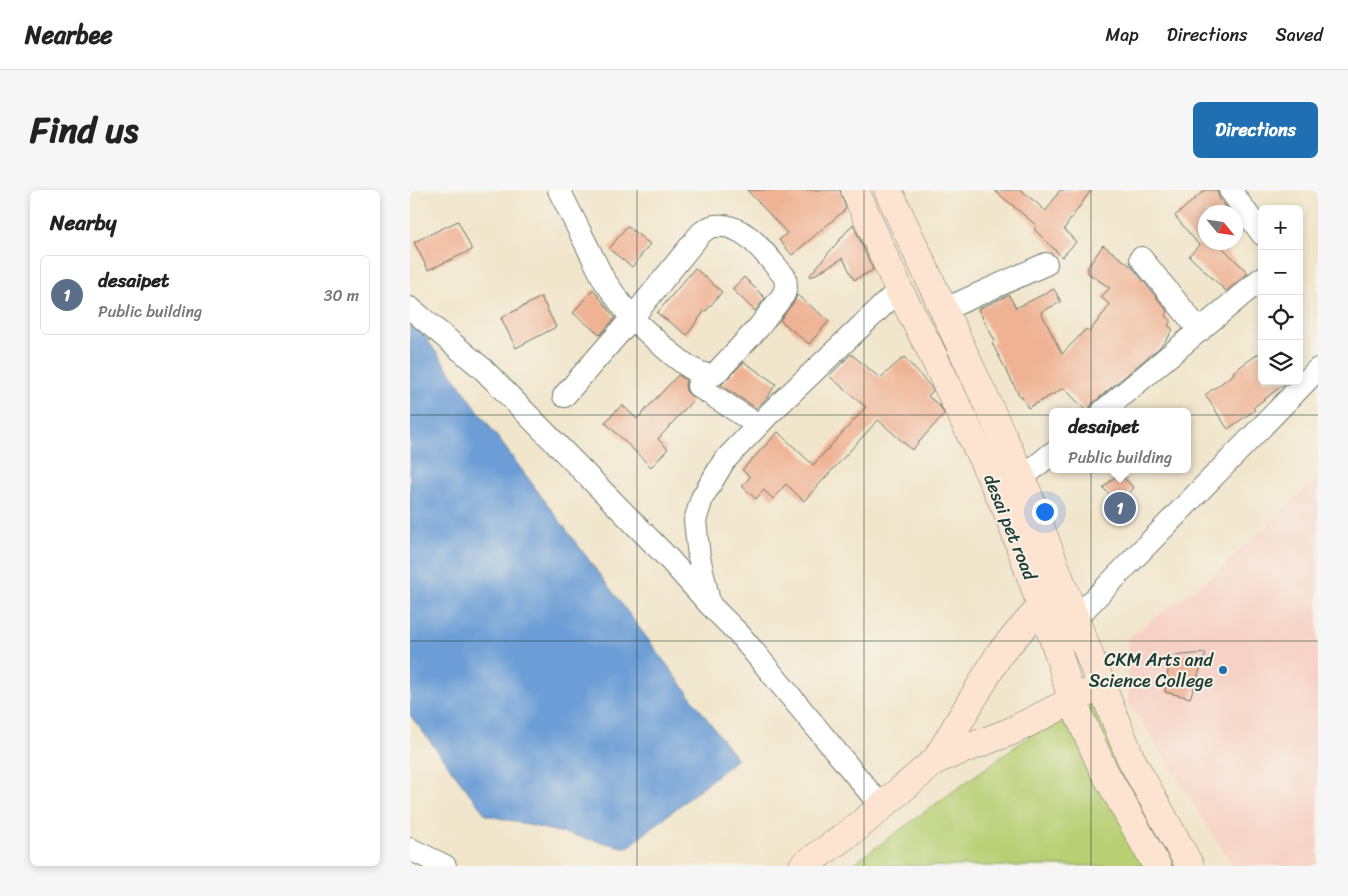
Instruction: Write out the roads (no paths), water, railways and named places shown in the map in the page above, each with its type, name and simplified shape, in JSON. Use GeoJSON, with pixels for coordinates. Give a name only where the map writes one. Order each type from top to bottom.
{"type":"FeatureCollection","features":[{"type":"Feature","properties":{"kind":"street"},"geometry":{"type":"LineString","coordinates":[[558,190],[604,280],[632,318],[691,369],[706,375],[715,374],[759,327],[784,294],[786,286],[785,277],[744,232],[729,226],[713,226],[701,233],[632,318],[564,396]]}},
{"type":"Feature","properties":{"kind":"street","name":"desai pet road"},"geometry":{"type":"LineString","coordinates":[[855,190],[899,290],[929,347],[1008,513],[1067,680],[1072,700],[1103,769],[1157,866]]}},
{"type":"Feature","properties":{"kind":"street","name":"desai pet road"},"geometry":{"type":"LineString","coordinates":[[888,190],[1022,478],[1070,607],[1131,759],[1190,866]]}},
{"type":"Feature","properties":{"kind":"street"},"geometry":{"type":"LineString","coordinates":[[1230,190],[1258,228]]}},
{"type":"Feature","properties":{"kind":"street"},"geometry":{"type":"LineString","coordinates":[[1141,258],[1200,331]]}},
{"type":"Feature","properties":{"kind":"street"},"geometry":{"type":"LineString","coordinates":[[943,310],[1046,264]]}},
{"type":"Feature","properties":{"kind":"street"},"geometry":{"type":"LineString","coordinates":[[1107,408],[1258,281]]}},
{"type":"Feature","properties":{"kind":"street"},"geometry":{"type":"LineString","coordinates":[[710,605],[699,557],[695,521],[702,498],[724,461],[758,425],[899,290]]}},
{"type":"Feature","properties":{"kind":"street"},"geometry":{"type":"LineString","coordinates":[[410,308],[483,369],[668,558],[740,635],[881,806]]}},
{"type":"Feature","properties":{"kind":"street"},"geometry":{"type":"LineString","coordinates":[[936,760],[1000,653],[1041,607],[1070,607],[1318,369]]}},
{"type":"Feature","properties":{"kind":"street"},"geometry":{"type":"LineString","coordinates":[[698,386],[758,425]]}},
{"type":"Feature","properties":{"kind":"street"},"geometry":{"type":"LineString","coordinates":[[1022,478],[1049,456]]}},
{"type":"Feature","properties":{"kind":"street"},"geometry":{"type":"LineString","coordinates":[[803,866],[855,829],[936,760],[1012,731],[1072,700],[1103,687]]}},
{"type":"Feature","properties":{"kind":"street"},"geometry":{"type":"LineString","coordinates":[[414,856],[445,866]]}},
{"type":"Feature","properties":{"kind":"water"},"geometry":{"type":"Polygon","coordinates":[[[410,316],[498,438],[737,759],[627,848],[486,815],[410,715],[410,316]]]}},
{"type":"Feature","properties":{"kind":"place","name":"desaipet"},"geometry":{"type":"Point","coordinates":[1120,508]}},
{"type":"Feature","properties":{"kind":"place","name":"CKM Arts and Science College"},"geometry":{"type":"Point","coordinates":[1223,670]}}]}
